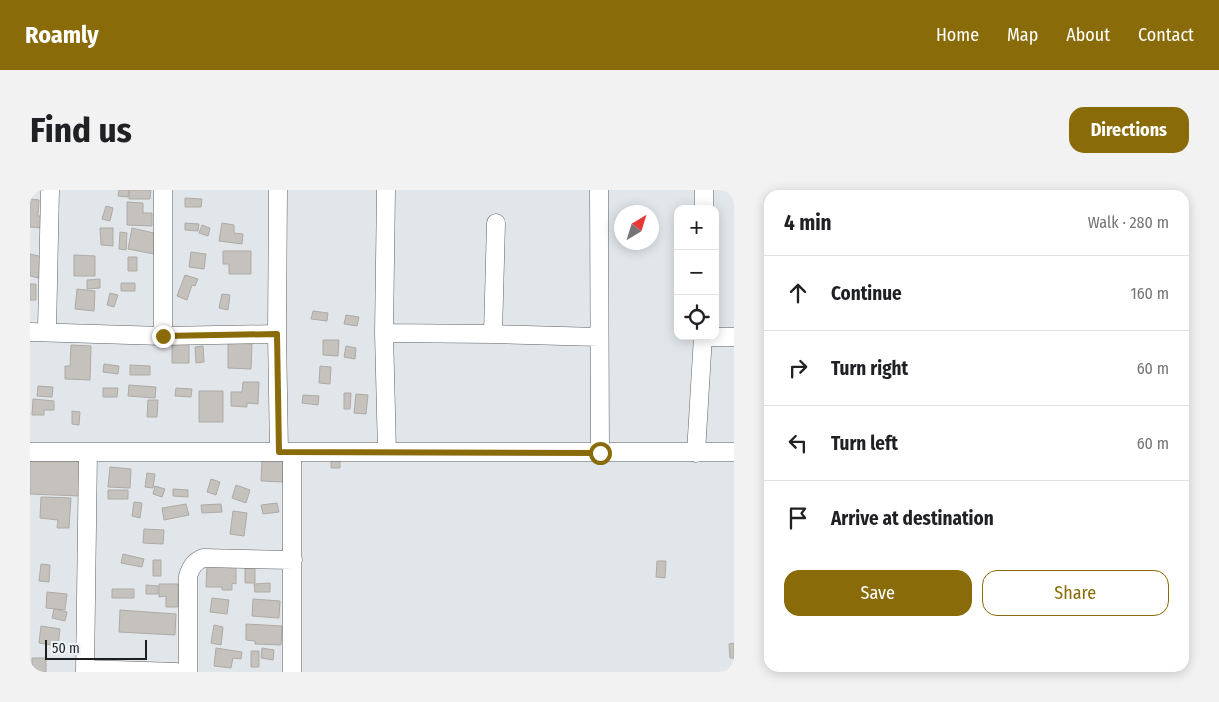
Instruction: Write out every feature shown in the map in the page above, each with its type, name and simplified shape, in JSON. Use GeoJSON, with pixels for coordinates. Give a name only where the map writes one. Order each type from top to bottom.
{"type":"FeatureCollection","features":[{"type":"Feature","properties":{"kind":"street"},"geometry":{"type":"LineString","coordinates":[[50,190],[38,332],[163,336],[277,334]]}},
{"type":"Feature","properties":{"kind":"street"},"geometry":{"type":"LineString","coordinates":[[163,190],[163,336]]}},
{"type":"Feature","properties":{"kind":"street"},"geometry":{"type":"LineString","coordinates":[[278,190],[277,334],[293,560],[292,672]]}},
{"type":"Feature","properties":{"kind":"street"},"geometry":{"type":"LineString","coordinates":[[386,190],[384,333],[387,452]]}},
{"type":"Feature","properties":{"kind":"street"},"geometry":{"type":"LineString","coordinates":[[599,190],[600,453]]}},
{"type":"Feature","properties":{"kind":"street"},"geometry":{"type":"LineString","coordinates":[[704,190],[704,205]]}},
{"type":"Feature","properties":{"kind":"street"},"geometry":{"type":"LineString","coordinates":[[493,334],[496,223]]}},
{"type":"Feature","properties":{"kind":"street"},"geometry":{"type":"LineString","coordinates":[[384,333],[599,337]]}},
{"type":"Feature","properties":{"kind":"street"},"geometry":{"type":"LineString","coordinates":[[719,337],[734,337]]}},
{"type":"Feature","properties":{"kind":"street"},"geometry":{"type":"LineString","coordinates":[[696,453],[702,340]]}},
{"type":"Feature","properties":{"kind":"street"},"geometry":{"type":"LineString","coordinates":[[30,452],[734,452]]}},
{"type":"Feature","properties":{"kind":"street"},"geometry":{"type":"LineString","coordinates":[[88,452],[85,670],[176,672]]}},
{"type":"Feature","properties":{"kind":"street"},"geometry":{"type":"LineString","coordinates":[[188,672],[188,576],[191,568],[197,561],[203,558],[293,560]]}},
{"type":"Feature","properties":{"kind":"building"},"geometry":{"type":"Polygon","coordinates":[[[119,190],[129,190],[128,197],[118,196],[119,190]]]}},
{"type":"Feature","properties":{"kind":"building"},"geometry":{"type":"Polygon","coordinates":[[[129,190],[151,190],[150,199],[129,199],[129,190]]]}},
{"type":"Feature","properties":{"kind":"building"},"geometry":{"type":"Polygon","coordinates":[[[185,198],[202,199],[201,207],[185,207],[185,198]]]}},
{"type":"Feature","properties":{"kind":"building"},"geometry":{"type":"Polygon","coordinates":[[[30,199],[39,200],[38,216],[43,216],[42,228],[30,227],[30,199]]]}},
{"type":"Feature","properties":{"kind":"building"},"geometry":{"type":"Polygon","coordinates":[[[127,202],[143,203],[143,213],[152,213],[152,226],[127,225],[127,202]]]}},
{"type":"Feature","properties":{"kind":"building"},"geometry":{"type":"Polygon","coordinates":[[[106,206],[113,208],[110,221],[102,219],[106,206]]]}},
{"type":"Feature","properties":{"kind":"building"},"geometry":{"type":"Polygon","coordinates":[[[185,223],[199,224],[198,231],[185,230],[185,223]]]}},
{"type":"Feature","properties":{"kind":"building"},"geometry":{"type":"Polygon","coordinates":[[[222,223],[234,225],[234,233],[243,234],[242,244],[219,241],[222,223]]]}},
{"type":"Feature","properties":{"kind":"building"},"geometry":{"type":"Polygon","coordinates":[[[202,225],[210,228],[208,236],[199,233],[202,225]]]}},
{"type":"Feature","properties":{"kind":"building"},"geometry":{"type":"Polygon","coordinates":[[[100,228],[113,228],[113,246],[101,245],[100,228]]]}},
{"type":"Feature","properties":{"kind":"building"},"geometry":{"type":"Polygon","coordinates":[[[132,228],[158,234],[154,254],[128,249],[132,228]]]}},
{"type":"Feature","properties":{"kind":"building"},"geometry":{"type":"Polygon","coordinates":[[[120,232],[127,233],[126,250],[119,249],[120,232]]]}},
{"type":"Feature","properties":{"kind":"building"},"geometry":{"type":"Polygon","coordinates":[[[223,251],[251,251],[251,274],[229,274],[229,264],[223,264],[223,251]]]}},
{"type":"Feature","properties":{"kind":"building"},"geometry":{"type":"Polygon","coordinates":[[[191,252],[206,254],[204,269],[189,267],[191,252]]]}},
{"type":"Feature","properties":{"kind":"building"},"geometry":{"type":"Polygon","coordinates":[[[30,254],[43,257],[39,278],[30,276],[30,254]]]}},
{"type":"Feature","properties":{"kind":"building"},"geometry":{"type":"Polygon","coordinates":[[[74,255],[95,256],[95,276],[74,276],[74,255]]]}},
{"type":"Feature","properties":{"kind":"building"},"geometry":{"type":"Polygon","coordinates":[[[128,257],[137,257],[137,271],[128,271],[128,257]]]}},
{"type":"Feature","properties":{"kind":"building"},"geometry":{"type":"Polygon","coordinates":[[[185,275],[198,279],[195,286],[192,285],[187,300],[177,296],[185,275]]]}},
{"type":"Feature","properties":{"kind":"building"},"geometry":{"type":"Polygon","coordinates":[[[100,279],[100,288],[87,289],[87,280],[100,279]]]}},
{"type":"Feature","properties":{"kind":"building"},"geometry":{"type":"Polygon","coordinates":[[[121,283],[135,283],[135,291],[121,291],[121,283]]]}},
{"type":"Feature","properties":{"kind":"building"},"geometry":{"type":"Polygon","coordinates":[[[30,284],[36,284],[36,300],[30,300],[30,284]]]}},
{"type":"Feature","properties":{"kind":"building"},"geometry":{"type":"Polygon","coordinates":[[[77,289],[95,291],[94,311],[75,309],[77,289]]]}},
{"type":"Feature","properties":{"kind":"building"},"geometry":{"type":"Polygon","coordinates":[[[110,293],[118,295],[114,307],[107,305],[110,293]]]}},
{"type":"Feature","properties":{"kind":"building"},"geometry":{"type":"Polygon","coordinates":[[[222,294],[230,295],[228,310],[219,308],[222,294]]]}},
{"type":"Feature","properties":{"kind":"building"},"geometry":{"type":"Polygon","coordinates":[[[313,311],[328,313],[327,321],[311,319],[313,311]]]}},
{"type":"Feature","properties":{"kind":"building"},"geometry":{"type":"Polygon","coordinates":[[[346,315],[359,317],[357,326],[344,324],[346,315]]]}},
{"type":"Feature","properties":{"kind":"building"},"geometry":{"type":"Polygon","coordinates":[[[323,340],[339,340],[338,356],[323,355],[323,340]]]}},
{"type":"Feature","properties":{"kind":"building"},"geometry":{"type":"Polygon","coordinates":[[[228,343],[252,344],[251,369],[228,368],[228,343]]]}},
{"type":"Feature","properties":{"kind":"building"},"geometry":{"type":"Polygon","coordinates":[[[172,344],[189,344],[189,363],[172,363],[172,344]]]}},
{"type":"Feature","properties":{"kind":"building"},"geometry":{"type":"Polygon","coordinates":[[[71,345],[91,346],[90,380],[65,379],[65,366],[70,366],[71,345]]]}},
{"type":"Feature","properties":{"kind":"building"},"geometry":{"type":"Polygon","coordinates":[[[203,346],[204,362],[196,363],[195,347],[203,346]]]}},
{"type":"Feature","properties":{"kind":"building"},"geometry":{"type":"Polygon","coordinates":[[[346,346],[356,348],[355,359],[344,357],[346,346]]]}},
{"type":"Feature","properties":{"kind":"building"},"geometry":{"type":"Polygon","coordinates":[[[104,364],[119,366],[118,374],[103,372],[104,364]]]}},
{"type":"Feature","properties":{"kind":"building"},"geometry":{"type":"Polygon","coordinates":[[[130,365],[150,366],[150,375],[130,375],[130,365]]]}},
{"type":"Feature","properties":{"kind":"building"},"geometry":{"type":"Polygon","coordinates":[[[320,366],[331,367],[330,384],[319,383],[320,366]]]}},
{"type":"Feature","properties":{"kind":"building"},"geometry":{"type":"Polygon","coordinates":[[[243,382],[259,382],[258,404],[247,403],[247,407],[231,406],[231,392],[242,392],[243,382]]]}},
{"type":"Feature","properties":{"kind":"building"},"geometry":{"type":"Polygon","coordinates":[[[129,385],[156,387],[155,398],[128,396],[129,385]]]}},
{"type":"Feature","properties":{"kind":"building"},"geometry":{"type":"Polygon","coordinates":[[[38,386],[53,387],[52,397],[37,396],[38,386]]]}},
{"type":"Feature","properties":{"kind":"building"},"geometry":{"type":"Polygon","coordinates":[[[103,388],[118,388],[117,397],[103,397],[103,388]]]}},
{"type":"Feature","properties":{"kind":"building"},"geometry":{"type":"Polygon","coordinates":[[[176,388],[192,389],[191,397],[175,396],[176,388]]]}},
{"type":"Feature","properties":{"kind":"building"},"geometry":{"type":"Polygon","coordinates":[[[199,391],[223,391],[223,422],[199,422],[199,391]]]}},
{"type":"Feature","properties":{"kind":"building"},"geometry":{"type":"Polygon","coordinates":[[[344,393],[351,393],[350,409],[344,409],[344,393]]]}},
{"type":"Feature","properties":{"kind":"building"},"geometry":{"type":"Polygon","coordinates":[[[356,394],[368,395],[366,414],[354,413],[356,394]]]}},
{"type":"Feature","properties":{"kind":"building"},"geometry":{"type":"Polygon","coordinates":[[[303,395],[319,396],[318,405],[302,403],[303,395]]]}},
{"type":"Feature","properties":{"kind":"building"},"geometry":{"type":"Polygon","coordinates":[[[33,399],[54,401],[54,410],[44,410],[44,415],[32,415],[33,399]]]}},
{"type":"Feature","properties":{"kind":"building"},"geometry":{"type":"Polygon","coordinates":[[[148,400],[158,400],[157,417],[147,417],[148,400]]]}},
{"type":"Feature","properties":{"kind":"building"},"geometry":{"type":"Polygon","coordinates":[[[72,411],[80,412],[79,425],[72,424],[72,411]]]}},
{"type":"Feature","properties":{"kind":"building"},"geometry":{"type":"Polygon","coordinates":[[[30,457],[81,459],[80,496],[30,494],[30,457]]]}},
{"type":"Feature","properties":{"kind":"building"},"geometry":{"type":"Polygon","coordinates":[[[262,459],[284,460],[283,482],[261,481],[262,459]]]}},
{"type":"Feature","properties":{"kind":"building"},"geometry":{"type":"Polygon","coordinates":[[[331,460],[340,460],[340,468],[331,468],[331,460]]]}},
{"type":"Feature","properties":{"kind":"building"},"geometry":{"type":"Polygon","coordinates":[[[110,467],[131,469],[130,488],[108,487],[110,467]]]}},
{"type":"Feature","properties":{"kind":"building"},"geometry":{"type":"Polygon","coordinates":[[[147,473],[155,474],[153,488],[145,487],[147,473]]]}},
{"type":"Feature","properties":{"kind":"building"},"geometry":{"type":"Polygon","coordinates":[[[211,479],[220,482],[216,495],[207,492],[211,479]]]}},
{"type":"Feature","properties":{"kind":"building"},"geometry":{"type":"Polygon","coordinates":[[[236,485],[250,490],[246,503],[232,498],[236,485]]]}},
{"type":"Feature","properties":{"kind":"building"},"geometry":{"type":"Polygon","coordinates":[[[155,486],[165,489],[162,497],[153,494],[155,486]]]}},
{"type":"Feature","properties":{"kind":"building"},"geometry":{"type":"Polygon","coordinates":[[[173,489],[188,490],[188,497],[173,496],[173,489]]]}},
{"type":"Feature","properties":{"kind":"building"},"geometry":{"type":"Polygon","coordinates":[[[108,490],[128,490],[128,499],[108,499],[108,490]]]}},
{"type":"Feature","properties":{"kind":"building"},"geometry":{"type":"Polygon","coordinates":[[[41,497],[71,498],[69,528],[57,528],[58,520],[40,518],[41,497]]]}},
{"type":"Feature","properties":{"kind":"building"},"geometry":{"type":"Polygon","coordinates":[[[134,502],[142,503],[140,518],[132,516],[134,502]]]}},
{"type":"Feature","properties":{"kind":"building"},"geometry":{"type":"Polygon","coordinates":[[[277,503],[279,512],[263,514],[261,505],[277,503]]]}},
{"type":"Feature","properties":{"kind":"building"},"geometry":{"type":"Polygon","coordinates":[[[186,504],[189,515],[164,520],[162,508],[186,504]]]}},
{"type":"Feature","properties":{"kind":"building"},"geometry":{"type":"Polygon","coordinates":[[[221,504],[222,512],[202,513],[201,505],[221,504]]]}},
{"type":"Feature","properties":{"kind":"building"},"geometry":{"type":"Polygon","coordinates":[[[233,511],[247,513],[244,536],[230,534],[233,511]]]}},
{"type":"Feature","properties":{"kind":"building"},"geometry":{"type":"Polygon","coordinates":[[[144,529],[164,530],[163,544],[143,543],[144,529]]]}},
{"type":"Feature","properties":{"kind":"building"},"geometry":{"type":"Polygon","coordinates":[[[123,554],[144,559],[142,567],[121,563],[123,554]]]}},
{"type":"Feature","properties":{"kind":"building"},"geometry":{"type":"Polygon","coordinates":[[[153,560],[161,560],[161,576],[153,576],[153,560]]]}},
{"type":"Feature","properties":{"kind":"building"},"geometry":{"type":"Polygon","coordinates":[[[657,561],[666,561],[665,578],[656,577],[657,561]]]}},
{"type":"Feature","properties":{"kind":"building"},"geometry":{"type":"Polygon","coordinates":[[[41,564],[50,565],[49,582],[39,581],[41,564]]]}},
{"type":"Feature","properties":{"kind":"building"},"geometry":{"type":"Polygon","coordinates":[[[207,565],[236,566],[236,584],[232,583],[232,590],[222,590],[222,587],[206,587],[207,565]]]}},
{"type":"Feature","properties":{"kind":"building"},"geometry":{"type":"Polygon","coordinates":[[[245,568],[255,568],[255,583],[245,583],[245,568]]]}},
{"type":"Feature","properties":{"kind":"building"},"geometry":{"type":"Polygon","coordinates":[[[270,583],[270,592],[255,592],[254,584],[270,583]]]}},
{"type":"Feature","properties":{"kind":"building"},"geometry":{"type":"Polygon","coordinates":[[[159,584],[178,584],[178,607],[166,607],[166,596],[159,597],[159,584]]]}},
{"type":"Feature","properties":{"kind":"building"},"geometry":{"type":"Polygon","coordinates":[[[146,585],[158,586],[158,594],[146,594],[146,585]]]}},
{"type":"Feature","properties":{"kind":"building"},"geometry":{"type":"Polygon","coordinates":[[[112,589],[134,589],[134,598],[112,598],[112,589]]]}},
{"type":"Feature","properties":{"kind":"building"},"geometry":{"type":"Polygon","coordinates":[[[47,592],[67,594],[65,610],[46,608],[47,592]]]}},
{"type":"Feature","properties":{"kind":"building"},"geometry":{"type":"Polygon","coordinates":[[[212,598],[229,600],[227,614],[210,612],[212,598]]]}},
{"type":"Feature","properties":{"kind":"building"},"geometry":{"type":"Polygon","coordinates":[[[253,599],[280,601],[279,618],[252,616],[253,599]]]}},
{"type":"Feature","properties":{"kind":"building"},"geometry":{"type":"Polygon","coordinates":[[[54,609],[67,612],[65,621],[52,618],[54,609]]]}},
{"type":"Feature","properties":{"kind":"building"},"geometry":{"type":"Polygon","coordinates":[[[120,610],[176,614],[175,635],[119,632],[120,610]]]}},
{"type":"Feature","properties":{"kind":"building"},"geometry":{"type":"Polygon","coordinates":[[[246,624],[282,626],[281,645],[255,644],[255,641],[246,640],[246,624]]]}},
{"type":"Feature","properties":{"kind":"building"},"geometry":{"type":"Polygon","coordinates":[[[214,625],[223,627],[221,645],[211,643],[214,625]]]}},
{"type":"Feature","properties":{"kind":"building"},"geometry":{"type":"Polygon","coordinates":[[[41,626],[60,629],[58,646],[39,643],[41,626]]]}},
{"type":"Feature","properties":{"kind":"building"},"geometry":{"type":"Polygon","coordinates":[[[734,643],[734,658],[730,658],[729,644],[734,643]]]}},
{"type":"Feature","properties":{"kind":"building"},"geometry":{"type":"Polygon","coordinates":[[[216,648],[242,652],[241,659],[233,658],[231,668],[214,666],[216,648]]]}},
{"type":"Feature","properties":{"kind":"building"},"geometry":{"type":"Polygon","coordinates":[[[262,648],[274,650],[273,660],[261,658],[262,648]]]}},
{"type":"Feature","properties":{"kind":"building"},"geometry":{"type":"Polygon","coordinates":[[[251,651],[259,651],[259,667],[251,667],[251,651]]]}},
{"type":"Feature","properties":{"kind":"building"},"geometry":{"type":"Polygon","coordinates":[[[32,658],[46,658],[46,672],[32,672],[32,658]]]}},
{"type":"Feature","properties":{"kind":"route"},"geometry":{"type":"LineString","coordinates":[[163,336],[277,334],[279,452],[600,453]]}}]}
